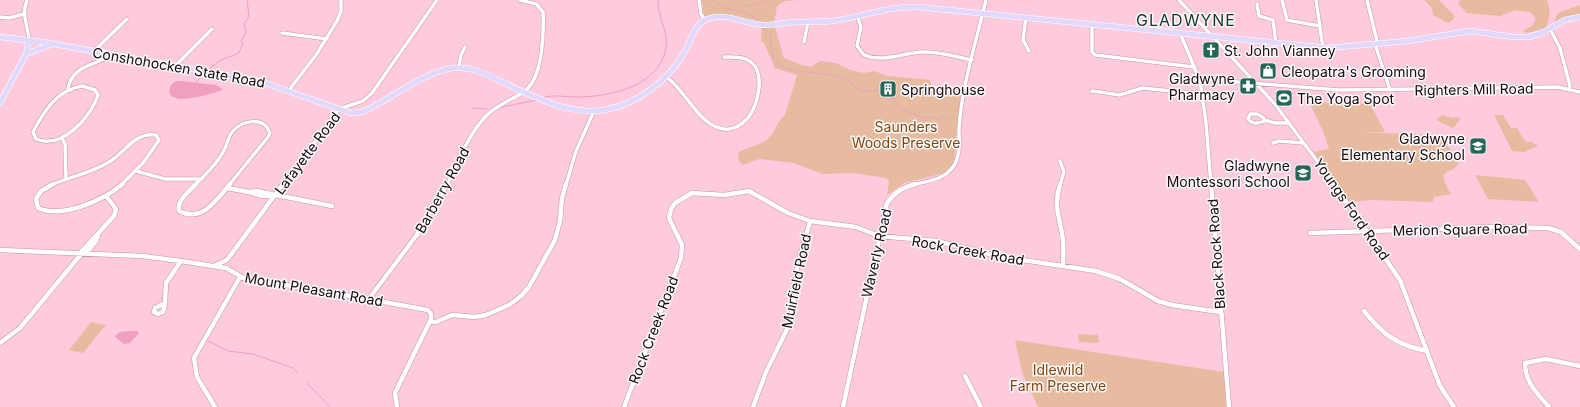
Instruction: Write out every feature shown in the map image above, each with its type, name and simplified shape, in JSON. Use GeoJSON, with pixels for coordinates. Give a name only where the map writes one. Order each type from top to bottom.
{"type":"FeatureCollection","features":[{"type":"Feature","properties":{"kind":"main road"},"geometry":{"type":"LineString","coordinates":[[704,19],[727,17],[761,26],[828,21],[884,8],[914,6],[1323,48],[1408,42],[1465,31],[1478,31],[1514,37],[1524,37],[1539,34],[1564,20],[1580,17]]}},
{"type":"Feature","properties":{"kind":"main road","name":"Conshohocken State Road"},"geometry":{"type":"LineString","coordinates":[[0,37],[54,44],[259,80],[351,113],[365,112],[433,74],[459,67],[472,70],[550,103],[576,109],[594,111],[611,108],[635,98],[652,88],[681,59],[698,25],[704,19]]}},
{"type":"Feature","properties":{"kind":"main road"},"geometry":{"type":"LineString","coordinates":[[0,103],[26,54],[29,40]]}},
{"type":"Feature","properties":{"kind":"main road"},"geometry":{"type":"LineString","coordinates":[[26,54],[38,48],[54,44]]}},
{"type":"Feature","properties":{"kind":"street"},"geometry":{"type":"LineString","coordinates":[[27,0],[24,7],[24,14],[29,33],[29,40]]}},
{"type":"Feature","properties":{"kind":"street"},"geometry":{"type":"LineString","coordinates":[[289,90],[327,38],[340,14],[341,0]]}},
{"type":"Feature","properties":{"kind":"street","name":"Lafayette Road"},"geometry":{"type":"LineString","coordinates":[[214,266],[227,260],[339,109],[363,100],[372,94],[438,0]]}},
{"type":"Feature","properties":{"kind":"street"},"geometry":{"type":"LineString","coordinates":[[520,0],[538,5],[543,10],[544,14],[542,42],[537,70],[532,81],[524,92]]}},
{"type":"Feature","properties":{"kind":"street"},"geometry":{"type":"LineString","coordinates":[[699,0],[701,14],[704,19]]}},
{"type":"Feature","properties":{"kind":"street","name":"Waverly Road"},"geometry":{"type":"LineString","coordinates":[[843,407],[886,203],[893,194],[909,185],[944,175],[954,166],[958,154],[962,107],[986,0]]}},
{"type":"Feature","properties":{"kind":"street","name":"Youngs Ford Road"},"geometry":{"type":"LineString","coordinates":[[1179,0],[1256,82],[1289,123],[1397,274],[1444,393],[1454,407]]}},
{"type":"Feature","properties":{"kind":"street"},"geometry":{"type":"LineString","coordinates":[[1282,0],[1287,20],[1320,26]]}},
{"type":"Feature","properties":{"kind":"street"},"geometry":{"type":"LineString","coordinates":[[1316,0],[1323,48]]}},
{"type":"Feature","properties":{"kind":"street"},"geometry":{"type":"LineString","coordinates":[[1368,0],[1376,44],[1390,90]]}},
{"type":"Feature","properties":{"kind":"street"},"geometry":{"type":"LineString","coordinates":[[1257,4],[1259,16],[1273,20],[1276,43]]}},
{"type":"Feature","properties":{"kind":"street"},"geometry":{"type":"LineString","coordinates":[[0,17],[9,18],[24,14]]}},
{"type":"Feature","properties":{"kind":"street"},"geometry":{"type":"LineString","coordinates":[[856,15],[862,29],[857,42],[857,48],[861,54],[868,58],[880,59],[924,52],[972,60]]}},
{"type":"Feature","properties":{"kind":"street"},"geometry":{"type":"LineString","coordinates":[[1026,17],[1023,40],[1029,51]]}},
{"type":"Feature","properties":{"kind":"street"},"geometry":{"type":"LineString","coordinates":[[93,52],[127,19]]}},
{"type":"Feature","properties":{"kind":"street"},"geometry":{"type":"LineString","coordinates":[[804,42],[808,22]]}},
{"type":"Feature","properties":{"kind":"street"},"geometry":{"type":"LineString","coordinates":[[1092,24],[1092,52],[1095,55],[1194,67]]}},
{"type":"Feature","properties":{"kind":"street"},"geometry":{"type":"LineString","coordinates":[[175,66],[212,29]]}},
{"type":"Feature","properties":{"kind":"street"},"geometry":{"type":"LineString","coordinates":[[1550,29],[1554,33],[1558,44],[1570,86],[1569,89]]}},
{"type":"Feature","properties":{"kind":"street"},"geometry":{"type":"LineString","coordinates":[[282,33],[327,38]]}},
{"type":"Feature","properties":{"kind":"street","name":"Black Rock Road"},"geometry":{"type":"LineString","coordinates":[[1180,33],[1200,79],[1202,94],[1229,407]]}},
{"type":"Feature","properties":{"kind":"street"},"geometry":{"type":"LineString","coordinates":[[459,67],[461,55],[465,48]]}},
{"type":"Feature","properties":{"kind":"street"},"geometry":{"type":"LineString","coordinates":[[68,88],[69,80],[75,73],[84,67],[103,60],[111,55]]}},
{"type":"Feature","properties":{"kind":"street"},"geometry":{"type":"LineString","coordinates":[[665,76],[673,81],[710,125],[721,129],[734,128],[744,123],[750,116],[759,91],[760,81],[758,72],[748,59],[739,56],[724,57]]}},
{"type":"Feature","properties":{"kind":"street","name":"Righters Mill Road"},"geometry":{"type":"LineString","coordinates":[[1200,79],[1256,82],[1339,90],[1557,87],[1580,92]]}},
{"type":"Feature","properties":{"kind":"street"},"geometry":{"type":"LineString","coordinates":[[88,86],[95,90],[98,95],[91,111],[84,120],[62,138],[54,140],[38,140],[35,138],[33,132],[36,124],[55,98],[68,88],[88,86]]}},
{"type":"Feature","properties":{"kind":"street"},"geometry":{"type":"LineString","coordinates":[[1092,91],[1120,95],[1142,88],[1202,94]]}},
{"type":"Feature","properties":{"kind":"street","name":"Barberry Road"},"geometry":{"type":"LineString","coordinates":[[368,300],[397,264],[421,229],[483,120],[500,103],[524,92]]}},
{"type":"Feature","properties":{"kind":"street"},"geometry":{"type":"LineString","coordinates":[[397,407],[394,398],[397,388],[430,322],[452,315],[476,317],[486,315],[509,305],[521,296],[529,287],[555,240],[560,221],[562,198],[576,151],[594,111]]}},
{"type":"Feature","properties":{"kind":"street"},"geometry":{"type":"LineString","coordinates":[[1264,120],[1276,124],[1289,123]]}},
{"type":"Feature","properties":{"kind":"street"},"geometry":{"type":"LineString","coordinates":[[256,121],[266,124],[270,133],[264,143],[227,188],[210,208],[202,213],[193,215],[183,214],[179,211],[178,208],[180,202],[219,159],[224,151],[229,137],[236,128],[256,121]]}},
{"type":"Feature","properties":{"kind":"street"},"geometry":{"type":"LineString","coordinates":[[139,135],[156,135],[159,140],[155,148],[136,170],[106,196],[73,208],[48,211],[38,208],[35,203],[40,192],[49,185],[108,164],[126,145],[139,135]]}},
{"type":"Feature","properties":{"kind":"street"},"geometry":{"type":"LineString","coordinates":[[62,138],[65,144],[66,178]]}},
{"type":"Feature","properties":{"kind":"street"},"geometry":{"type":"LineString","coordinates":[[1273,143],[1279,141],[1304,143]]}},
{"type":"Feature","properties":{"kind":"street"},"geometry":{"type":"LineString","coordinates":[[1060,161],[1064,172],[1057,194],[1056,209],[1063,241],[1063,266]]}},
{"type":"Feature","properties":{"kind":"street"},"geometry":{"type":"LineString","coordinates":[[136,170],[165,179],[199,180]]}},
{"type":"Feature","properties":{"kind":"street"},"geometry":{"type":"LineString","coordinates":[[227,188],[249,192],[254,195],[268,197],[275,196],[332,206]]}},
{"type":"Feature","properties":{"kind":"street","name":"Rock Creek Road"},"geometry":{"type":"LineString","coordinates":[[624,407],[681,258],[682,245],[669,218],[671,209],[675,203],[692,193],[724,195],[749,191],[788,213],[810,221],[856,226],[878,236],[936,241],[1002,257],[1063,266],[1109,275],[1120,279],[1146,295],[1171,305],[1220,312]]}},
{"type":"Feature","properties":{"kind":"street"},"geometry":{"type":"LineString","coordinates":[[0,343],[20,328],[83,253],[96,241],[116,212],[114,205],[106,196]]}},
{"type":"Feature","properties":{"kind":"street","name":"Muirfield Road"},"geometry":{"type":"LineString","coordinates":[[753,407],[766,372],[789,327],[794,301],[794,284],[797,268],[810,221]]}},
{"type":"Feature","properties":{"kind":"street","name":"Merion Square Road"},"geometry":{"type":"LineString","coordinates":[[1310,233],[1494,227],[1548,228],[1561,232],[1580,249]]}},
{"type":"Feature","properties":{"kind":"street","name":"Mount Pleasant Road"},"geometry":{"type":"LineString","coordinates":[[1,251],[142,256],[214,266],[228,269],[246,280],[301,287],[428,310],[431,314],[430,322]]}},
{"type":"Feature","properties":{"kind":"street"},"geometry":{"type":"LineString","coordinates":[[227,260],[228,269]]}},
{"type":"Feature","properties":{"kind":"street"},"geometry":{"type":"LineString","coordinates":[[166,302],[166,283],[181,261]]}},
{"type":"Feature","properties":{"kind":"street"},"geometry":{"type":"LineString","coordinates":[[215,407],[194,370],[194,358],[240,277]]}},
{"type":"Feature","properties":{"kind":"street"},"geometry":{"type":"LineString","coordinates":[[1364,311],[1378,329],[1388,338],[1406,346],[1427,351]]}},
{"type":"Feature","properties":{"kind":"street"},"geometry":{"type":"LineString","coordinates":[[1549,407],[1532,387],[1524,374],[1525,363],[1535,358],[1551,359],[1580,366]]}},
{"type":"Feature","properties":{"kind":"street"},"geometry":{"type":"LineString","coordinates":[[965,376],[981,407]]}},
{"type":"Feature","properties":{"kind":"green space","name":"Saunders Woods Preserve"},"geometry":{"type":"Polygon","coordinates":[[[702,0],[799,0],[785,1],[777,6],[774,24],[784,58],[811,67],[820,61],[836,63],[850,70],[864,73],[874,71],[888,76],[930,80],[932,89],[947,95],[961,95],[953,164],[944,173],[904,183],[887,195],[889,181],[886,178],[853,173],[823,174],[793,163],[759,159],[743,165],[739,161],[738,153],[769,138],[782,117],[785,115],[797,75],[775,68],[764,43],[761,42],[762,27],[712,16],[704,18],[702,0]]]}},
{"type":"Feature","properties":{"kind":"green space"},"geometry":{"type":"Polygon","coordinates":[[[1424,0],[1439,0],[1455,16],[1453,20],[1448,23],[1433,15],[1432,8],[1424,0]]]}},
{"type":"Feature","properties":{"kind":"green space"},"geometry":{"type":"Polygon","coordinates":[[[1460,0],[1547,0],[1549,17],[1546,28],[1527,33],[1524,30],[1532,26],[1536,19],[1530,12],[1515,10],[1500,16],[1467,13],[1458,4],[1460,0]]]}},
{"type":"Feature","properties":{"kind":"green space"},"geometry":{"type":"Polygon","coordinates":[[[1580,5],[1580,15],[1554,22],[1558,13],[1580,5]]]}},
{"type":"Feature","properties":{"kind":"green space"},"geometry":{"type":"Polygon","coordinates":[[[1309,102],[1370,104],[1385,132],[1358,132],[1437,135],[1459,160],[1454,169],[1444,174],[1446,184],[1451,194],[1434,197],[1433,202],[1371,200],[1349,202],[1314,152],[1329,149],[1323,131],[1309,102]]]}},
{"type":"Feature","properties":{"kind":"green space"},"geometry":{"type":"Polygon","coordinates":[[[1442,115],[1461,119],[1453,128],[1436,120],[1442,115]]]}},
{"type":"Feature","properties":{"kind":"green space"},"geometry":{"type":"Polygon","coordinates":[[[1494,115],[1503,115],[1511,128],[1517,128],[1525,141],[1528,143],[1530,141],[1538,146],[1524,152],[1512,151],[1494,115]]]}},
{"type":"Feature","properties":{"kind":"green space"},"geometry":{"type":"Polygon","coordinates":[[[1475,175],[1525,180],[1539,202],[1488,199],[1475,175]]]}},
{"type":"Feature","properties":{"kind":"green space"},"geometry":{"type":"Polygon","coordinates":[[[91,322],[106,325],[83,353],[69,350],[91,322]]]}},
{"type":"Feature","properties":{"kind":"green space"},"geometry":{"type":"Polygon","coordinates":[[[1078,334],[1098,335],[1099,343],[1079,342],[1078,334]]]}},
{"type":"Feature","properties":{"kind":"green space","name":"Idlewild Farm Preserve"},"geometry":{"type":"Polygon","coordinates":[[[1015,340],[1224,372],[1226,407],[1038,407],[1022,372],[1015,340]]]}},
{"type":"Feature","properties":{"kind":"shaded area"},"geometry":{"type":"Polygon","coordinates":[[[176,81],[216,85],[223,89],[203,96],[179,99],[171,96],[169,91],[171,85],[176,81]]]}},
{"type":"Feature","properties":{"kind":"shaded area"},"geometry":{"type":"Polygon","coordinates":[[[137,331],[139,333],[130,343],[124,344],[115,336],[120,332],[137,331]]]}},
{"type":"Feature","properties":{"kind":"waterway"},"geometry":{"type":"LineString","coordinates":[[209,69],[219,61],[239,53],[243,43],[241,41],[246,32],[244,24],[249,16],[247,0]]}},
{"type":"Feature","properties":{"kind":"waterway"},"geometry":{"type":"LineString","coordinates":[[542,98],[554,96],[576,97],[603,95],[617,92],[643,81],[654,72],[661,61],[666,48],[666,36],[659,12],[658,0]]}},
{"type":"Feature","properties":{"kind":"waterway"},"geometry":{"type":"LineString","coordinates":[[713,0],[724,7],[741,12]]}},
{"type":"Feature","properties":{"kind":"waterway"},"geometry":{"type":"LineString","coordinates":[[741,12],[743,7],[770,0]]}},
{"type":"Feature","properties":{"kind":"waterway"},"geometry":{"type":"LineString","coordinates":[[741,12],[755,18],[759,23]]}},
{"type":"Feature","properties":{"kind":"waterway"},"geometry":{"type":"LineString","coordinates":[[763,28],[771,35],[770,41],[773,57],[780,63],[779,65],[794,70],[841,77],[860,90],[880,90],[883,97],[888,99],[893,98],[900,109],[924,118],[930,117],[936,119],[943,116],[950,119]]}},
{"type":"Feature","properties":{"kind":"waterway"},"geometry":{"type":"LineString","coordinates":[[195,83],[205,73]]}},
{"type":"Feature","properties":{"kind":"waterway"},"geometry":{"type":"LineString","coordinates":[[882,92],[887,89]]}},
{"type":"Feature","properties":{"kind":"waterway"},"geometry":{"type":"LineString","coordinates":[[498,108],[536,100]]}},
{"type":"Feature","properties":{"kind":"waterway"},"geometry":{"type":"LineString","coordinates":[[473,108],[487,109]]}},
{"type":"Feature","properties":{"kind":"waterway"},"geometry":{"type":"LineString","coordinates":[[208,341],[228,351],[253,354],[293,368],[298,373]]}},
{"type":"Feature","properties":{"kind":"waterway"},"geometry":{"type":"LineString","coordinates":[[307,383],[330,407]]}},
{"type":"Feature","properties":{"kind":"place","name":"St. John Vianney"},"geometry":{"type":"Point","coordinates":[1211,50]}},
{"type":"Feature","properties":{"kind":"place","name":"Cleopatra's Grooming"},"geometry":{"type":"Point","coordinates":[1268,71]}},
{"type":"Feature","properties":{"kind":"place","name":"Gladwyne Pharmacy"},"geometry":{"type":"Point","coordinates":[1248,86]}},
{"type":"Feature","properties":{"kind":"place","name":"Springhouse"},"geometry":{"type":"Point","coordinates":[888,89]}},
{"type":"Feature","properties":{"kind":"place","name":"The Yoga Spot"},"geometry":{"type":"Point","coordinates":[1284,98]}},
{"type":"Feature","properties":{"kind":"place","name":"Gladwyne Elementary School"},"geometry":{"type":"Point","coordinates":[1478,146]}},
{"type":"Feature","properties":{"kind":"place","name":"Gladwyne Montessori School"},"geometry":{"type":"Point","coordinates":[1303,173]}},
{"type":"Feature","properties":{"kind":"district","name":"GLADWYNE"},"geometry":{"type":"Point","coordinates":[1186,20]}}]}
